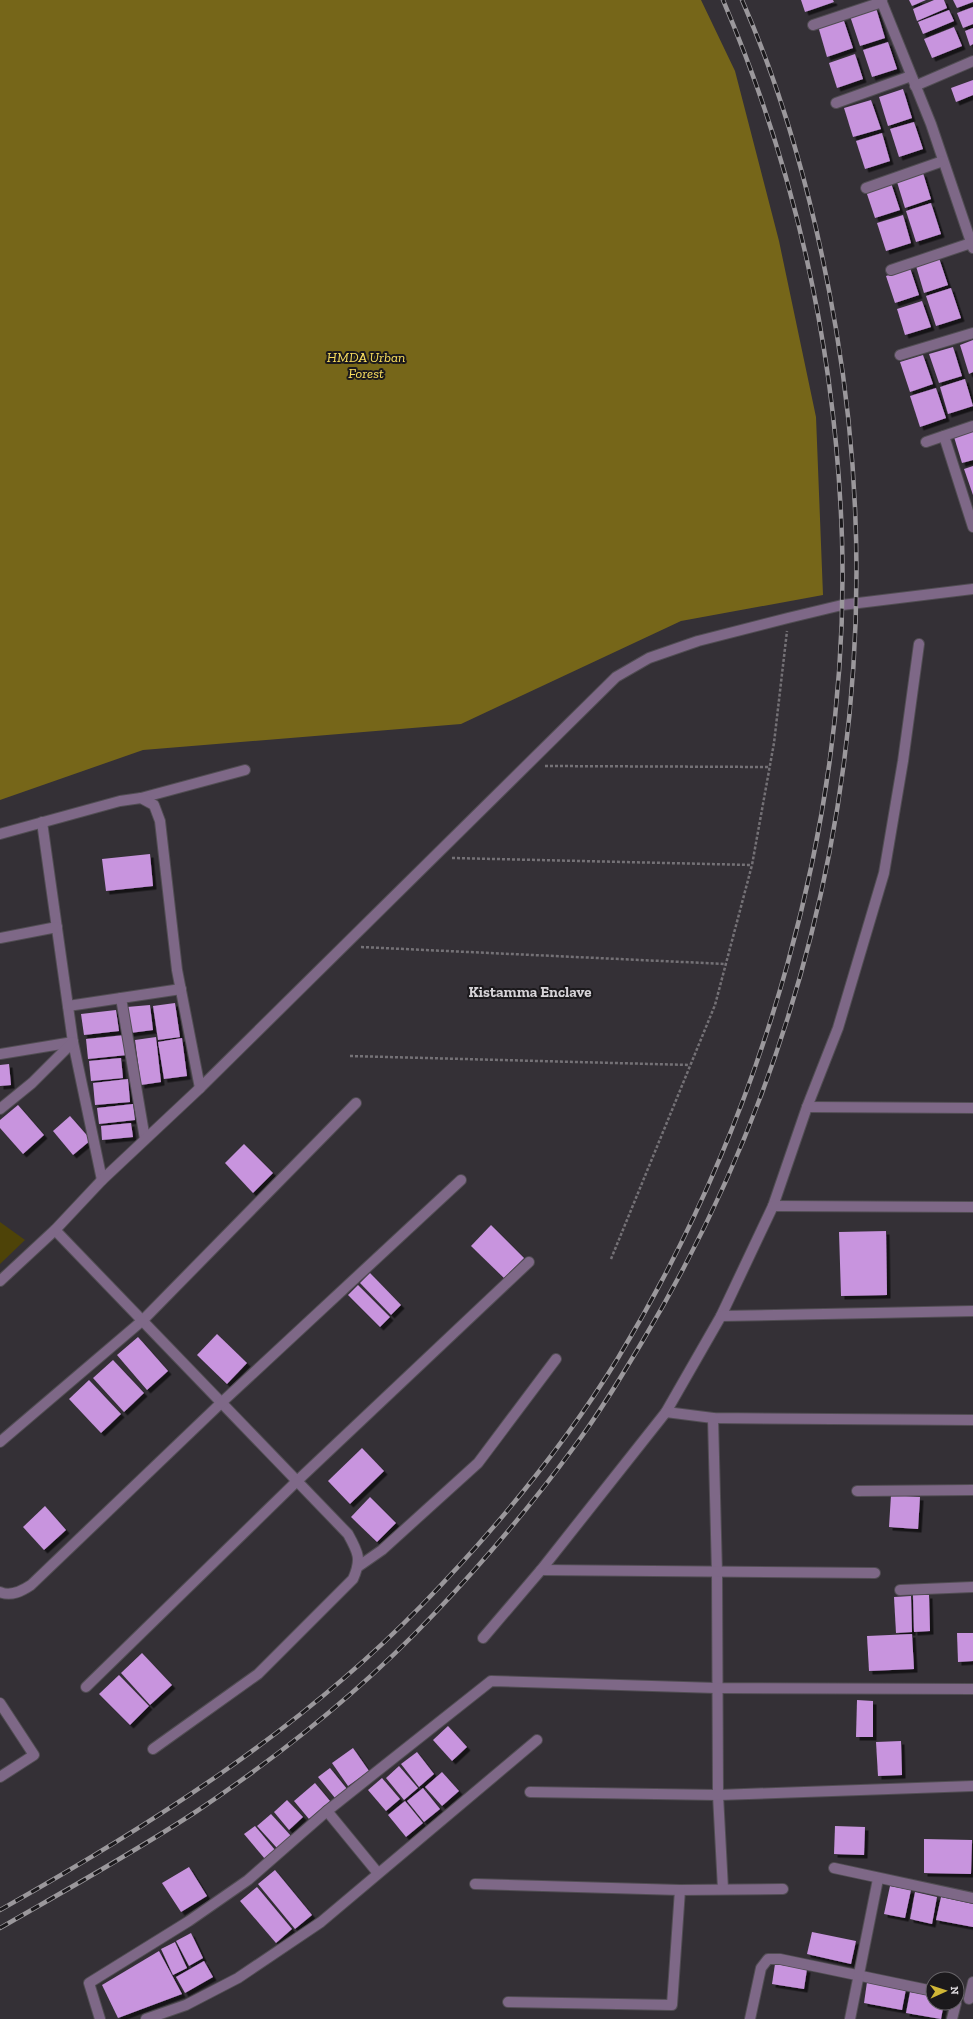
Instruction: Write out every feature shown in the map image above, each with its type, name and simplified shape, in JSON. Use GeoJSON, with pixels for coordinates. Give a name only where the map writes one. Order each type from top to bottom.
{"type":"FeatureCollection","features":[{"type":"Feature","properties":{"kind":"street"},"geometry":{"type":"LineString","coordinates":[[813,25],[882,1],[943,161],[972,245],[891,270]]}},
{"type":"Feature","properties":{"kind":"street"},"geometry":{"type":"LineString","coordinates":[[915,86],[973,61]]}},
{"type":"Feature","properties":{"kind":"street"},"geometry":{"type":"LineString","coordinates":[[836,104],[911,76]]}},
{"type":"Feature","properties":{"kind":"street"},"geometry":{"type":"LineString","coordinates":[[866,188],[943,161]]}},
{"type":"Feature","properties":{"kind":"street"},"geometry":{"type":"LineString","coordinates":[[900,355],[973,333]]}},
{"type":"Feature","properties":{"kind":"street"},"geometry":{"type":"LineString","coordinates":[[926,442],[973,426]]}},
{"type":"Feature","properties":{"kind":"street"},"geometry":{"type":"LineString","coordinates":[[944,436],[973,527]]}},
{"type":"Feature","properties":{"kind":"street"},"geometry":{"type":"LineString","coordinates":[[0,1281],[55,1230],[102,1180],[200,1088],[342,946],[435,857],[616,677],[649,658],[698,641],[788,618],[842,605],[973,589]]}},
{"type":"Feature","properties":{"kind":"street"},"geometry":{"type":"LineString","coordinates":[[483,1638],[541,1570],[666,1412],[721,1316],[773,1206],[807,1107],[838,1028],[884,873],[903,761],[919,644]]}},
{"type":"Feature","properties":{"kind":"street"},"geometry":{"type":"LineString","coordinates":[[0,834],[245,770]]}},
{"type":"Feature","properties":{"kind":"street"},"geometry":{"type":"LineString","coordinates":[[141,798],[154,805],[160,821],[180,989],[200,1088]]}},
{"type":"Feature","properties":{"kind":"street"},"geometry":{"type":"LineString","coordinates":[[42,822],[73,1042],[102,1180]]}},
{"type":"Feature","properties":{"kind":"street"},"geometry":{"type":"LineString","coordinates":[[0,938],[56,927]]}},
{"type":"Feature","properties":{"kind":"street"},"geometry":{"type":"LineString","coordinates":[[68,1006],[180,989]]}},
{"type":"Feature","properties":{"kind":"street"},"geometry":{"type":"LineString","coordinates":[[121,998],[145,1139]]}},
{"type":"Feature","properties":{"kind":"street"},"geometry":{"type":"LineString","coordinates":[[0,1054],[73,1042]]}},
{"type":"Feature","properties":{"kind":"street"},"geometry":{"type":"LineString","coordinates":[[0,1109],[32,1083],[73,1042]]}},
{"type":"Feature","properties":{"kind":"street"},"geometry":{"type":"LineString","coordinates":[[0,1442],[143,1320],[356,1103]]}},
{"type":"Feature","properties":{"kind":"street"},"geometry":{"type":"LineString","coordinates":[[807,1107],[973,1108]]}},
{"type":"Feature","properties":{"kind":"street"},"geometry":{"type":"LineString","coordinates":[[0,1592],[13,1594],[24,1590],[31,1585],[221,1403],[461,1180]]}},
{"type":"Feature","properties":{"kind":"street"},"geometry":{"type":"LineString","coordinates":[[773,1206],[973,1207]]}},
{"type":"Feature","properties":{"kind":"street"},"geometry":{"type":"LineString","coordinates":[[55,1230],[143,1320],[296,1482],[348,1534],[358,1552],[359,1566],[353,1579],[341,1593],[258,1674],[153,1749]]}},
{"type":"Feature","properties":{"kind":"street"},"geometry":{"type":"LineString","coordinates":[[86,1687],[296,1482],[529,1262]]}},
{"type":"Feature","properties":{"kind":"street"},"geometry":{"type":"LineString","coordinates":[[721,1316],[973,1311]]}},
{"type":"Feature","properties":{"kind":"street"},"geometry":{"type":"LineString","coordinates":[[359,1566],[382,1550],[478,1463],[556,1359]]}},
{"type":"Feature","properties":{"kind":"street"},"geometry":{"type":"LineString","coordinates":[[666,1412],[713,1418],[973,1420]]}},
{"type":"Feature","properties":{"kind":"street"},"geometry":{"type":"LineString","coordinates":[[713,1418],[717,1573],[716,1688],[718,1795],[723,1889]]}},
{"type":"Feature","properties":{"kind":"street"},"geometry":{"type":"LineString","coordinates":[[857,1491],[973,1490]]}},
{"type":"Feature","properties":{"kind":"street"},"geometry":{"type":"LineString","coordinates":[[541,1570],[717,1573],[875,1573]]}},
{"type":"Feature","properties":{"kind":"street"},"geometry":{"type":"LineString","coordinates":[[900,1590],[973,1587]]}},
{"type":"Feature","properties":{"kind":"street"},"geometry":{"type":"LineString","coordinates":[[100,2019],[89,1983],[189,1922],[248,1880],[327,1811],[491,1681],[716,1688],[973,1689]]}},
{"type":"Feature","properties":{"kind":"street"},"geometry":{"type":"LineString","coordinates":[[0,1703],[34,1755],[0,1777]]}},
{"type":"Feature","properties":{"kind":"street"},"geometry":{"type":"LineString","coordinates":[[146,2019],[186,2005],[238,1978],[320,1922],[377,1872],[537,1740]]}},
{"type":"Feature","properties":{"kind":"street"},"geometry":{"type":"LineString","coordinates":[[530,1792],[718,1795],[973,1786]]}},
{"type":"Feature","properties":{"kind":"street"},"geometry":{"type":"LineString","coordinates":[[327,1811],[377,1872]]}},
{"type":"Feature","properties":{"kind":"street"},"geometry":{"type":"LineString","coordinates":[[834,1868],[878,1879],[973,1898]]}},
{"type":"Feature","properties":{"kind":"street"},"geometry":{"type":"LineString","coordinates":[[850,2019],[860,1976],[878,1879]]}},
{"type":"Feature","properties":{"kind":"street"},"geometry":{"type":"LineString","coordinates":[[475,1884],[680,1890],[783,1889]]}},
{"type":"Feature","properties":{"kind":"street"},"geometry":{"type":"LineString","coordinates":[[508,2002],[672,2005],[680,1890]]}},
{"type":"Feature","properties":{"kind":"street"},"geometry":{"type":"LineString","coordinates":[[750,2019],[761,1968],[768,1959],[780,1959],[925,1989]]}},
{"type":"Feature","properties":{"kind":"street"},"geometry":{"type":"LineString","coordinates":[[971,1999],[973,1982]]}},
{"type":"Feature","properties":{"kind":"path"},"geometry":{"type":"LineString","coordinates":[[611,1259],[715,1004],[752,865],[770,767],[788,618]]}},
{"type":"Feature","properties":{"kind":"path"},"geometry":{"type":"LineString","coordinates":[[525,766],[770,767]]}},
{"type":"Feature","properties":{"kind":"path"},"geometry":{"type":"LineString","coordinates":[[435,857],[752,865]]}},
{"type":"Feature","properties":{"kind":"path"},"geometry":{"type":"LineString","coordinates":[[342,946],[726,964]]}},
{"type":"Feature","properties":{"kind":"path"},"geometry":{"type":"LineString","coordinates":[[350,1056],[690,1065]]}},
{"type":"Feature","properties":{"kind":"shaded area"},"geometry":{"type":"Polygon","coordinates":[[[0,1222],[25,1240],[0,1264],[0,1222]]]}},
{"type":"Feature","properties":{"kind":"green space","name":"HMDA Urban Forest"},"geometry":{"type":"Polygon","coordinates":[[[0,0],[701,0],[735,71],[779,241],[816,417],[823,595],[681,621],[461,724],[143,750],[0,800],[0,0]]]}},
{"type":"Feature","properties":{"kind":"building"},"geometry":{"type":"Polygon","coordinates":[[[801,0],[833,0],[834,2],[805,12],[801,0]]]}},
{"type":"Feature","properties":{"kind":"building"},"geometry":{"type":"Polygon","coordinates":[[[909,0],[926,0],[912,6],[909,0]]]}},
{"type":"Feature","properties":{"kind":"building"},"geometry":{"type":"Polygon","coordinates":[[[934,0],[944,0],[947,8],[917,21],[913,9],[934,0]]]}},
{"type":"Feature","properties":{"kind":"building"},"geometry":{"type":"Polygon","coordinates":[[[953,0],[973,0],[973,2],[957,8],[953,0]]]}},
{"type":"Feature","properties":{"kind":"building"},"geometry":{"type":"Polygon","coordinates":[[[973,7],[973,24],[963,28],[957,13],[973,7]]]}},
{"type":"Feature","properties":{"kind":"building"},"geometry":{"type":"Polygon","coordinates":[[[876,8],[885,38],[860,46],[850,16],[876,8]]]}},
{"type":"Feature","properties":{"kind":"building"},"geometry":{"type":"Polygon","coordinates":[[[949,10],[954,21],[923,34],[918,22],[949,10]]]}},
{"type":"Feature","properties":{"kind":"building"},"geometry":{"type":"Polygon","coordinates":[[[843,18],[853,48],[827,57],[818,26],[843,18]]]}},
{"type":"Feature","properties":{"kind":"building"},"geometry":{"type":"Polygon","coordinates":[[[954,27],[962,46],[932,58],[924,39],[954,27]]]}},
{"type":"Feature","properties":{"kind":"building"},"geometry":{"type":"Polygon","coordinates":[[[973,28],[973,44],[970,46],[965,31],[973,28]]]}},
{"type":"Feature","properties":{"kind":"building"},"geometry":{"type":"Polygon","coordinates":[[[888,42],[897,69],[872,77],[863,50],[888,42]]]}},
{"type":"Feature","properties":{"kind":"building"},"geometry":{"type":"Polygon","coordinates":[[[855,54],[863,79],[837,88],[829,63],[855,54]]]}},
{"type":"Feature","properties":{"kind":"building"},"geometry":{"type":"Polygon","coordinates":[[[973,80],[973,95],[956,102],[951,88],[973,80]]]}},
{"type":"Feature","properties":{"kind":"building"},"geometry":{"type":"Polygon","coordinates":[[[903,89],[912,118],[888,126],[879,97],[903,89]]]}},
{"type":"Feature","properties":{"kind":"building"},"geometry":{"type":"Polygon","coordinates":[[[871,100],[881,129],[853,137],[844,108],[871,100]]]}},
{"type":"Feature","properties":{"kind":"building"},"geometry":{"type":"Polygon","coordinates":[[[914,122],[923,149],[899,157],[890,129],[914,122]]]}},
{"type":"Feature","properties":{"kind":"building"},"geometry":{"type":"Polygon","coordinates":[[[882,133],[890,161],[865,169],[856,141],[882,133]]]}},
{"type":"Feature","properties":{"kind":"building"},"geometry":{"type":"Polygon","coordinates":[[[923,173],[931,199],[905,208],[897,182],[923,173]]]}},
{"type":"Feature","properties":{"kind":"building"},"geometry":{"type":"Polygon","coordinates":[[[891,183],[900,210],[875,218],[866,191],[891,183]]]}},
{"type":"Feature","properties":{"kind":"building"},"geometry":{"type":"Polygon","coordinates":[[[931,203],[941,234],[916,242],[906,211],[931,203]]]}},
{"type":"Feature","properties":{"kind":"building"},"geometry":{"type":"Polygon","coordinates":[[[903,215],[911,243],[886,251],[877,223],[903,215]]]}},
{"type":"Feature","properties":{"kind":"building"},"geometry":{"type":"Polygon","coordinates":[[[939,258],[948,285],[924,293],[916,266],[939,258]]]}},
{"type":"Feature","properties":{"kind":"building"},"geometry":{"type":"Polygon","coordinates":[[[910,268],[919,295],[895,303],[886,276],[910,268]]]}},
{"type":"Feature","properties":{"kind":"building"},"geometry":{"type":"Polygon","coordinates":[[[951,288],[961,318],[936,326],[926,296],[951,288]]]}},
{"type":"Feature","properties":{"kind":"building"},"geometry":{"type":"Polygon","coordinates":[[[922,301],[931,327],[905,335],[897,309],[922,301]]]}},
{"type":"Feature","properties":{"kind":"building"},"geometry":{"type":"Polygon","coordinates":[[[973,340],[973,372],[969,374],[960,345],[973,340]]]}},
{"type":"Feature","properties":{"kind":"building"},"geometry":{"type":"Polygon","coordinates":[[[953,347],[962,376],[939,383],[929,354],[953,347]]]}},
{"type":"Feature","properties":{"kind":"building"},"geometry":{"type":"Polygon","coordinates":[[[923,355],[933,384],[910,392],[900,362],[923,355]]]}},
{"type":"Feature","properties":{"kind":"building"},"geometry":{"type":"Polygon","coordinates":[[[965,379],[973,406],[948,414],[940,387],[965,379]]]}},
{"type":"Feature","properties":{"kind":"building"},"geometry":{"type":"Polygon","coordinates":[[[936,388],[946,418],[920,427],[910,396],[936,388]]]}},
{"type":"Feature","properties":{"kind":"building"},"geometry":{"type":"Polygon","coordinates":[[[973,430],[973,460],[962,463],[954,437],[973,430]]]}},
{"type":"Feature","properties":{"kind":"building"},"geometry":{"type":"Polygon","coordinates":[[[973,466],[973,495],[964,469],[973,466]]]}},
{"type":"Feature","properties":{"kind":"building"},"geometry":{"type":"Polygon","coordinates":[[[150,854],[153,886],[106,891],[102,859],[150,854]]]}},
{"type":"Feature","properties":{"kind":"building"},"geometry":{"type":"Polygon","coordinates":[[[175,1003],[180,1037],[158,1040],[153,1006],[175,1003]]]}},
{"type":"Feature","properties":{"kind":"building"},"geometry":{"type":"Polygon","coordinates":[[[150,1005],[153,1030],[130,1033],[127,1007],[150,1005]]]}},
{"type":"Feature","properties":{"kind":"building"},"geometry":{"type":"Polygon","coordinates":[[[116,1010],[119,1031],[84,1035],[81,1014],[116,1010]]]}},
{"type":"Feature","properties":{"kind":"building"},"geometry":{"type":"Polygon","coordinates":[[[125,1035],[127,1055],[88,1059],[86,1039],[125,1035]]]}},
{"type":"Feature","properties":{"kind":"building"},"geometry":{"type":"Polygon","coordinates":[[[156,1037],[161,1082],[141,1085],[135,1040],[156,1037]]]}},
{"type":"Feature","properties":{"kind":"building"},"geometry":{"type":"Polygon","coordinates":[[[182,1038],[187,1076],[164,1079],[158,1042],[182,1038]]]}},
{"type":"Feature","properties":{"kind":"building"},"geometry":{"type":"Polygon","coordinates":[[[121,1058],[123,1078],[91,1081],[89,1061],[121,1058]]]}},
{"type":"Feature","properties":{"kind":"building"},"geometry":{"type":"Polygon","coordinates":[[[9,1064],[11,1085],[0,1086],[0,1065],[9,1064]]]}},
{"type":"Feature","properties":{"kind":"building"},"geometry":{"type":"Polygon","coordinates":[[[128,1079],[130,1102],[95,1105],[93,1083],[128,1079]]]}},
{"type":"Feature","properties":{"kind":"building"},"geometry":{"type":"Polygon","coordinates":[[[133,1104],[135,1120],[99,1124],[97,1108],[133,1104]]]}},
{"type":"Feature","properties":{"kind":"building"},"geometry":{"type":"Polygon","coordinates":[[[18,1105],[44,1135],[23,1154],[0,1128],[0,1120],[18,1105]]]}},
{"type":"Feature","properties":{"kind":"building"},"geometry":{"type":"Polygon","coordinates":[[[70,1116],[91,1140],[73,1155],[53,1131],[70,1116]]]}},
{"type":"Feature","properties":{"kind":"building"},"geometry":{"type":"Polygon","coordinates":[[[131,1123],[133,1137],[102,1140],[101,1126],[131,1123]]]}},
{"type":"Feature","properties":{"kind":"building"},"geometry":{"type":"Polygon","coordinates":[[[244,1144],[273,1173],[253,1193],[225,1163],[244,1144]]]}},
{"type":"Feature","properties":{"kind":"building"},"geometry":{"type":"Polygon","coordinates":[[[491,1225],[524,1258],[504,1278],[471,1246],[491,1225]]]}},
{"type":"Feature","properties":{"kind":"building"},"geometry":{"type":"Polygon","coordinates":[[[886,1231],[887,1295],[841,1296],[839,1232],[886,1231]]]}},
{"type":"Feature","properties":{"kind":"building"},"geometry":{"type":"Polygon","coordinates":[[[370,1273],[401,1305],[391,1315],[360,1283],[370,1273]]]}},
{"type":"Feature","properties":{"kind":"building"},"geometry":{"type":"Polygon","coordinates":[[[358,1285],[390,1317],[380,1327],[348,1295],[358,1285]]]}},
{"type":"Feature","properties":{"kind":"building"},"geometry":{"type":"Polygon","coordinates":[[[217,1334],[247,1363],[227,1384],[197,1355],[217,1334]]]}},
{"type":"Feature","properties":{"kind":"building"},"geometry":{"type":"Polygon","coordinates":[[[138,1337],[168,1371],[147,1390],[117,1355],[138,1337]]]}},
{"type":"Feature","properties":{"kind":"building"},"geometry":{"type":"Polygon","coordinates":[[[113,1360],[144,1393],[124,1412],[93,1378],[113,1360]]]}},
{"type":"Feature","properties":{"kind":"building"},"geometry":{"type":"Polygon","coordinates":[[[89,1380],[121,1414],[101,1433],[69,1399],[89,1380]]]}},
{"type":"Feature","properties":{"kind":"building"},"geometry":{"type":"Polygon","coordinates":[[[362,1448],[384,1471],[350,1504],[328,1481],[362,1448]]]}},
{"type":"Feature","properties":{"kind":"building"},"geometry":{"type":"Polygon","coordinates":[[[891,1495],[920,1497],[918,1529],[889,1527],[891,1495]]]}},
{"type":"Feature","properties":{"kind":"building"},"geometry":{"type":"Polygon","coordinates":[[[370,1497],[396,1523],[377,1542],[351,1517],[370,1497]]]}},
{"type":"Feature","properties":{"kind":"building"},"geometry":{"type":"Polygon","coordinates":[[[45,1506],[66,1530],[44,1550],[23,1527],[45,1506]]]}},
{"type":"Feature","properties":{"kind":"building"},"geometry":{"type":"Polygon","coordinates":[[[913,1595],[929,1595],[930,1631],[914,1632],[913,1595]]]}},
{"type":"Feature","properties":{"kind":"building"},"geometry":{"type":"Polygon","coordinates":[[[911,1596],[912,1632],[896,1633],[894,1597],[911,1596]]]}},
{"type":"Feature","properties":{"kind":"building"},"geometry":{"type":"Polygon","coordinates":[[[957,1633],[973,1633],[973,1661],[958,1662],[957,1633]]]}},
{"type":"Feature","properties":{"kind":"building"},"geometry":{"type":"Polygon","coordinates":[[[912,1634],[914,1669],[869,1671],[867,1636],[912,1634]]]}},
{"type":"Feature","properties":{"kind":"building"},"geometry":{"type":"Polygon","coordinates":[[[142,1653],[172,1685],[150,1705],[121,1673],[142,1653]]]}},
{"type":"Feature","properties":{"kind":"building"},"geometry":{"type":"Polygon","coordinates":[[[119,1675],[149,1706],[130,1725],[99,1694],[119,1675]]]}},
{"type":"Feature","properties":{"kind":"building"},"geometry":{"type":"Polygon","coordinates":[[[857,1700],[873,1701],[873,1737],[856,1737],[857,1700]]]}},
{"type":"Feature","properties":{"kind":"building"},"geometry":{"type":"Polygon","coordinates":[[[448,1726],[467,1747],[452,1761],[433,1740],[448,1726]]]}},
{"type":"Feature","properties":{"kind":"building"},"geometry":{"type":"Polygon","coordinates":[[[901,1741],[902,1775],[878,1776],[876,1742],[901,1741]]]}},
{"type":"Feature","properties":{"kind":"building"},"geometry":{"type":"Polygon","coordinates":[[[353,1748],[369,1771],[348,1786],[332,1763],[353,1748]]]}},
{"type":"Feature","properties":{"kind":"building"},"geometry":{"type":"Polygon","coordinates":[[[417,1752],[434,1774],[419,1787],[401,1764],[417,1752]]]}},
{"type":"Feature","properties":{"kind":"building"},"geometry":{"type":"Polygon","coordinates":[[[399,1766],[418,1788],[404,1800],[386,1778],[399,1766]]]}},
{"type":"Feature","properties":{"kind":"building"},"geometry":{"type":"Polygon","coordinates":[[[330,1768],[347,1789],[335,1798],[318,1777],[330,1768]]]}},
{"type":"Feature","properties":{"kind":"building"},"geometry":{"type":"Polygon","coordinates":[[[442,1772],[459,1791],[442,1806],[425,1787],[442,1772]]]}},
{"type":"Feature","properties":{"kind":"building"},"geometry":{"type":"Polygon","coordinates":[[[382,1778],[400,1799],[386,1811],[368,1790],[382,1778]]]}},
{"type":"Feature","properties":{"kind":"building"},"geometry":{"type":"Polygon","coordinates":[[[315,1783],[330,1801],[309,1819],[294,1801],[315,1783]]]}},
{"type":"Feature","properties":{"kind":"building"},"geometry":{"type":"Polygon","coordinates":[[[423,1788],[440,1809],[424,1822],[407,1801],[423,1788]]]}},
{"type":"Feature","properties":{"kind":"building"},"geometry":{"type":"Polygon","coordinates":[[[287,1800],[303,1817],[289,1830],[274,1812],[287,1800]]]}},
{"type":"Feature","properties":{"kind":"building"},"geometry":{"type":"Polygon","coordinates":[[[405,1801],[423,1823],[406,1837],[388,1815],[405,1801]]]}},
{"type":"Feature","properties":{"kind":"building"},"geometry":{"type":"Polygon","coordinates":[[[271,1814],[291,1836],[277,1848],[257,1826],[271,1814]]]}},
{"type":"Feature","properties":{"kind":"building"},"geometry":{"type":"Polygon","coordinates":[[[255,1826],[275,1850],[265,1859],[244,1834],[255,1826]]]}},
{"type":"Feature","properties":{"kind":"building"},"geometry":{"type":"Polygon","coordinates":[[[835,1826],[865,1827],[864,1855],[834,1854],[835,1826]]]}},
{"type":"Feature","properties":{"kind":"building"},"geometry":{"type":"Polygon","coordinates":[[[924,1839],[972,1840],[971,1874],[924,1873],[924,1839]]]}},
{"type":"Feature","properties":{"kind":"building"},"geometry":{"type":"Polygon","coordinates":[[[189,1867],[207,1896],[181,1912],[162,1883],[189,1867]]]}},
{"type":"Feature","properties":{"kind":"building"},"geometry":{"type":"Polygon","coordinates":[[[275,1870],[312,1915],[295,1929],[258,1884],[275,1870]]]}},
{"type":"Feature","properties":{"kind":"building"},"geometry":{"type":"Polygon","coordinates":[[[890,1886],[911,1890],[905,1918],[884,1914],[890,1886]]]}},
{"type":"Feature","properties":{"kind":"building"},"geometry":{"type":"Polygon","coordinates":[[[257,1887],[292,1929],[276,1943],[240,1901],[257,1887]]]}},
{"type":"Feature","properties":{"kind":"building"},"geometry":{"type":"Polygon","coordinates":[[[915,1892],[937,1897],[932,1924],[910,1919],[915,1892]]]}},
{"type":"Feature","properties":{"kind":"building"},"geometry":{"type":"Polygon","coordinates":[[[941,1897],[973,1904],[973,1927],[936,1920],[941,1897]]]}},
{"type":"Feature","properties":{"kind":"building"},"geometry":{"type":"Polygon","coordinates":[[[812,1932],[856,1941],[851,1964],[807,1954],[812,1932]]]}},
{"type":"Feature","properties":{"kind":"building"},"geometry":{"type":"Polygon","coordinates":[[[191,1933],[203,1958],[189,1966],[176,1941],[191,1933]]]}},
{"type":"Feature","properties":{"kind":"building"},"geometry":{"type":"Polygon","coordinates":[[[175,1942],[187,1968],[173,1975],[161,1949],[175,1942]]]}},
{"type":"Feature","properties":{"kind":"building"},"geometry":{"type":"Polygon","coordinates":[[[159,1951],[182,1994],[118,2018],[102,1985],[159,1951]]]}},
{"type":"Feature","properties":{"kind":"building"},"geometry":{"type":"Polygon","coordinates":[[[204,1961],[213,1977],[185,1993],[176,1977],[204,1961]]]}},
{"type":"Feature","properties":{"kind":"building"},"geometry":{"type":"Polygon","coordinates":[[[775,1964],[807,1969],[804,1989],[772,1984],[775,1964]]]}},
{"type":"Feature","properties":{"kind":"building"},"geometry":{"type":"Polygon","coordinates":[[[867,1982],[906,1989],[902,2010],[864,2003],[867,1982]]]}},
{"type":"Feature","properties":{"kind":"building"},"geometry":{"type":"Polygon","coordinates":[[[910,1992],[925,1995],[925,2011],[942,2011],[941,2019],[906,2013],[910,1992]]]}},
{"type":"Feature","properties":{"kind":"railway"},"geometry":{"type":"LineString","coordinates":[[0,1910],[56,1878],[167,1809],[274,1735],[325,1694],[374,1651],[421,1606],[475,1548],[551,1456],[597,1391],[618,1358],[670,1266],[715,1169],[755,1068],[787,964],[813,859],[831,752],[841,645],[842,539],[838,469],[831,400],[821,332],[808,264],[772,130],[749,65],[723,0]]}},
{"type":"Feature","properties":{"kind":"railway"},"geometry":{"type":"LineString","coordinates":[[0,1928],[148,1842],[197,1811],[260,1767],[351,1694],[407,1641],[453,1594],[507,1533],[541,1491],[601,1409],[618,1382],[642,1342],[705,1226],[757,1105],[799,980],[829,853],[849,723],[856,592],[852,461],[836,329],[820,245],[787,121],[742,0]]}},
{"type":"Feature","properties":{"kind":"district","name":"Kistamma Enclave"},"geometry":{"type":"Point","coordinates":[530,992]}}]}
